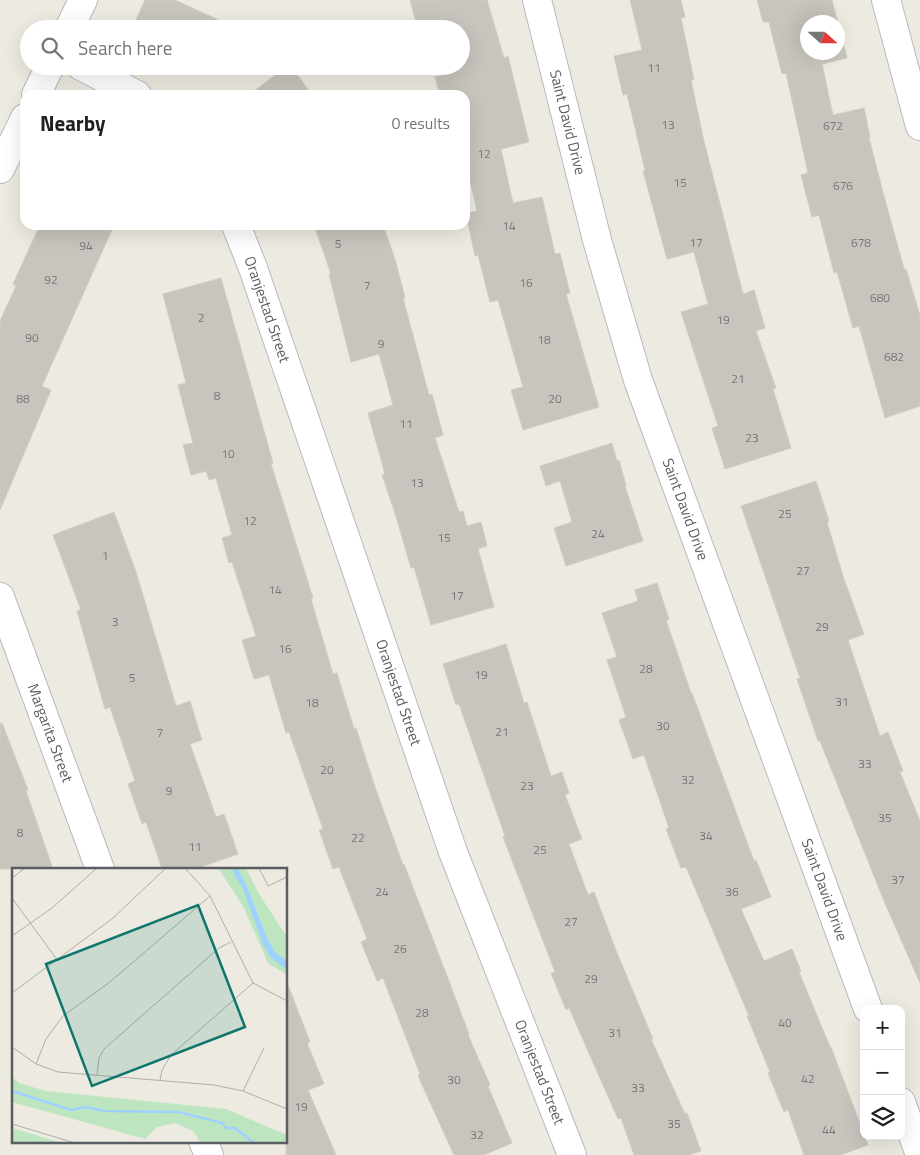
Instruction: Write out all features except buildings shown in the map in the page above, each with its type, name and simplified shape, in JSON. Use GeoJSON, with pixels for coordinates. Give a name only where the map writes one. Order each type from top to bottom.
{"type":"FeatureCollection","features":[{"type":"Feature","properties":{"kind":"street"},"geometry":{"type":"LineString","coordinates":[[73,20],[83,0]]}},
{"type":"Feature","properties":{"kind":"street","name":"Saint David Drive"},"geometry":{"type":"LineString","coordinates":[[537,0],[597,240],[638,380],[867,1005]]}},
{"type":"Feature","properties":{"kind":"street"},"geometry":{"type":"LineString","coordinates":[[886,0],[915,91],[920,126]]}},
{"type":"Feature","properties":{"kind":"street"},"geometry":{"type":"LineString","coordinates":[[38,90],[46,75]]}},
{"type":"Feature","properties":{"kind":"street"},"geometry":{"type":"LineString","coordinates":[[98,75],[127,90]]}},
{"type":"Feature","properties":{"kind":"street"},"geometry":{"type":"LineString","coordinates":[[0,170],[20,128]]}},
{"type":"Feature","properties":{"kind":"street","name":"Oranjestad Street"},"geometry":{"type":"LineString","coordinates":[[238,230],[253,268],[453,852],[572,1155]]}},
{"type":"Feature","properties":{"kind":"street","name":"Margarita Street"},"geometry":{"type":"LineString","coordinates":[[0,597],[100,868]]}},
{"type":"Feature","properties":{"kind":"street"},"geometry":{"type":"LineString","coordinates":[[905,1113],[920,1155]]}},
{"type":"Feature","properties":{"kind":"street"},"geometry":{"type":"LineString","coordinates":[[203,1142],[208,1155]]}}]}
